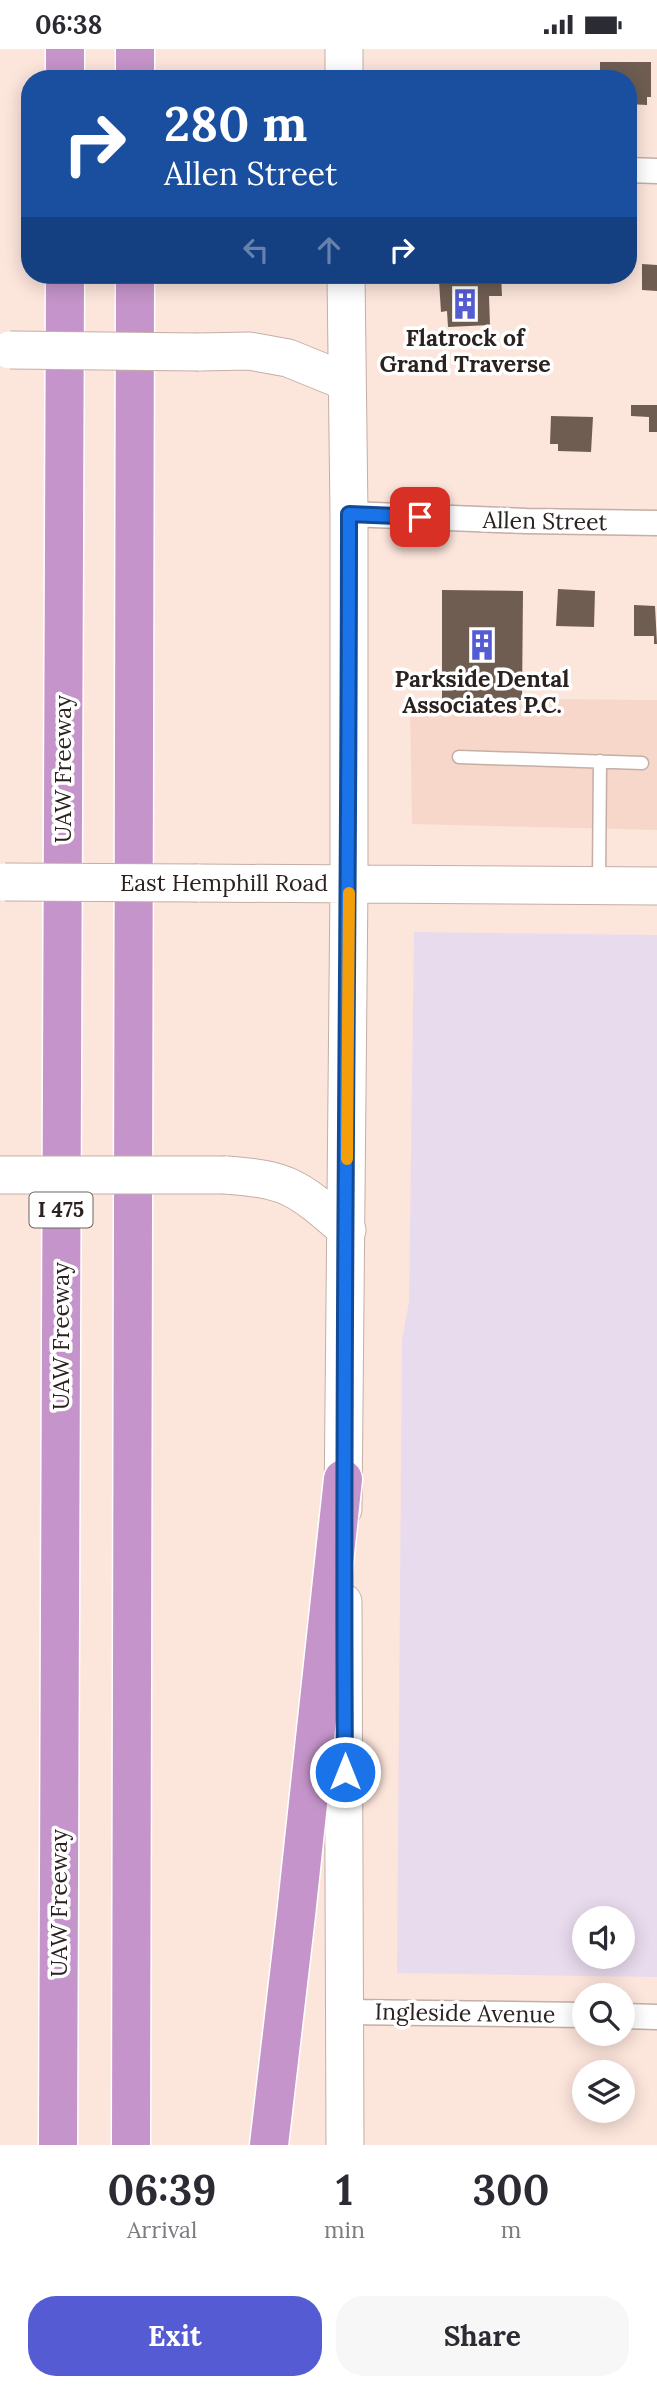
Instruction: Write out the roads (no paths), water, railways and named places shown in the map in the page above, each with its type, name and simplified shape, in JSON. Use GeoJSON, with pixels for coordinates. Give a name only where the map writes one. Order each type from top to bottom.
{"type":"FeatureCollection","features":[{"type":"Feature","properties":{"kind":"highway"},"geometry":{"type":"LineString","coordinates":[[65,49],[65,70]]}},
{"type":"Feature","properties":{"kind":"highway"},"geometry":{"type":"LineString","coordinates":[[135,49],[135,70]]}},
{"type":"Feature","properties":{"kind":"highway","name":"UAW Freeway"},"geometry":{"type":"LineString","coordinates":[[58,2145],[65,284]]}},
{"type":"Feature","properties":{"kind":"highway"},"geometry":{"type":"LineString","coordinates":[[131,2145],[135,284]]}},
{"type":"Feature","properties":{"kind":"highway"},"geometry":{"type":"LineString","coordinates":[[269,2145],[343,1479]]}},
{"type":"Feature","properties":{"kind":"main road"},"geometry":{"type":"LineString","coordinates":[[344,49],[344,70]]}},
{"type":"Feature","properties":{"kind":"main road"},"geometry":{"type":"LineString","coordinates":[[345,2145],[343,1479],[349,883],[346,284]]}},
{"type":"Feature","properties":{"kind":"main road"},"geometry":{"type":"LineString","coordinates":[[5,350],[248,351],[288,358],[347,382]]}},
{"type":"Feature","properties":{"kind":"main road","name":"East Hemphill Road"},"geometry":{"type":"LineString","coordinates":[[3,882],[657,886]]}},
{"type":"Feature","properties":{"kind":"main road"},"geometry":{"type":"LineString","coordinates":[[0,1175],[261,1177],[295,1189],[347,1230]]}},
{"type":"Feature","properties":{"kind":"street"},"geometry":{"type":"LineString","coordinates":[[637,170],[657,171]]}},
{"type":"Feature","properties":{"kind":"street","name":"Allen Street"},"geometry":{"type":"LineString","coordinates":[[349,514],[657,523]]}},
{"type":"Feature","properties":{"kind":"street","name":"Ingleside Avenue"},"geometry":{"type":"LineString","coordinates":[[346,2012],[572,2015]]}},
{"type":"Feature","properties":{"kind":"street"},"geometry":{"type":"LineString","coordinates":[[635,2016],[657,2017]]}},
{"type":"Feature","properties":{"kind":"lane"},"geometry":{"type":"LineString","coordinates":[[459,757],[642,763]]}},
{"type":"Feature","properties":{"kind":"lane"},"geometry":{"type":"LineString","coordinates":[[599,885],[600,761]]}},
{"type":"Feature","properties":{"kind":"place","name":"Flatrock of Grand Traverse"},"geometry":{"type":"Point","coordinates":[465,304]}},
{"type":"Feature","properties":{"kind":"place","name":"Parkside Dental Associates P.C."},"geometry":{"type":"Point","coordinates":[482,645]}}]}
